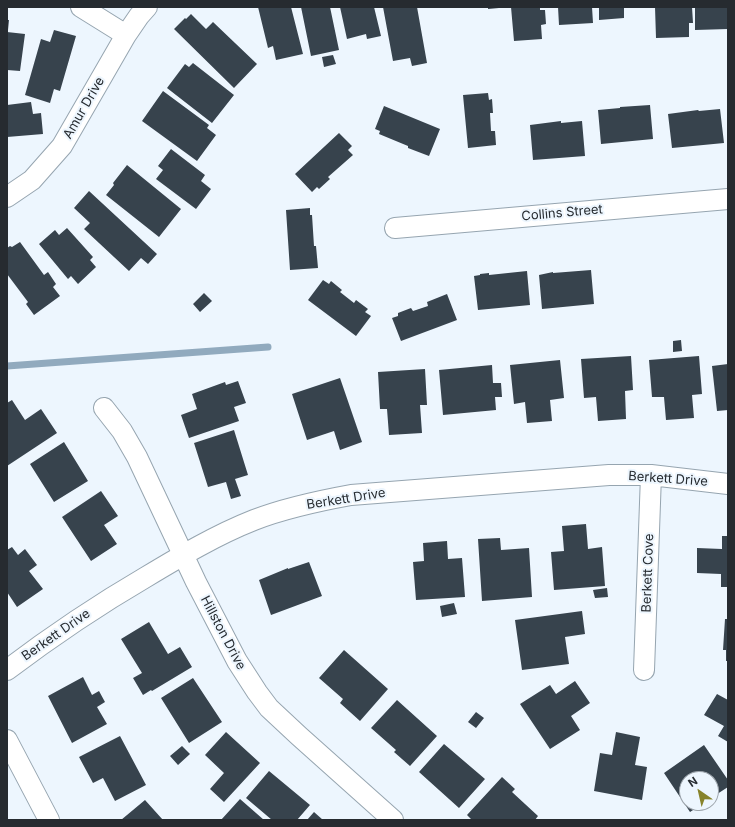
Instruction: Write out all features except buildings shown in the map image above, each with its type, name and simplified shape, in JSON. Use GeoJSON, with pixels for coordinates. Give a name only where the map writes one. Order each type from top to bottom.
{"type":"FeatureCollection","features":[{"type":"Feature","properties":{"kind":"street"},"geometry":{"type":"LineString","coordinates":[[81,7],[126,35]]}},
{"type":"Feature","properties":{"kind":"street","name":"Amur Drive"},"geometry":{"type":"LineString","coordinates":[[7,197],[32,180],[62,146],[126,35],[147,7]]}},
{"type":"Feature","properties":{"kind":"street","name":"Collins Street"},"geometry":{"type":"LineString","coordinates":[[395,228],[728,199]]}},
{"type":"Feature","properties":{"kind":"street","name":"Hillston Drive"},"geometry":{"type":"LineString","coordinates":[[104,408],[122,431],[137,457],[183,555],[237,661],[257,692],[269,708],[393,820]]}},
{"type":"Feature","properties":{"kind":"street","name":"Berkett Drive"},"geometry":{"type":"LineString","coordinates":[[7,670],[46,641],[101,604],[202,544],[254,520],[291,508],[351,495],[602,476],[651,475],[728,484]]}},
{"type":"Feature","properties":{"kind":"street","name":"Berkett Cove"},"geometry":{"type":"LineString","coordinates":[[644,670],[651,475]]}},
{"type":"Feature","properties":{"kind":"street"},"geometry":{"type":"LineString","coordinates":[[7,740],[50,820]]}},
{"type":"Feature","properties":{"kind":"waterway"},"geometry":{"type":"LineString","coordinates":[[7,366],[268,347]]}}]}
